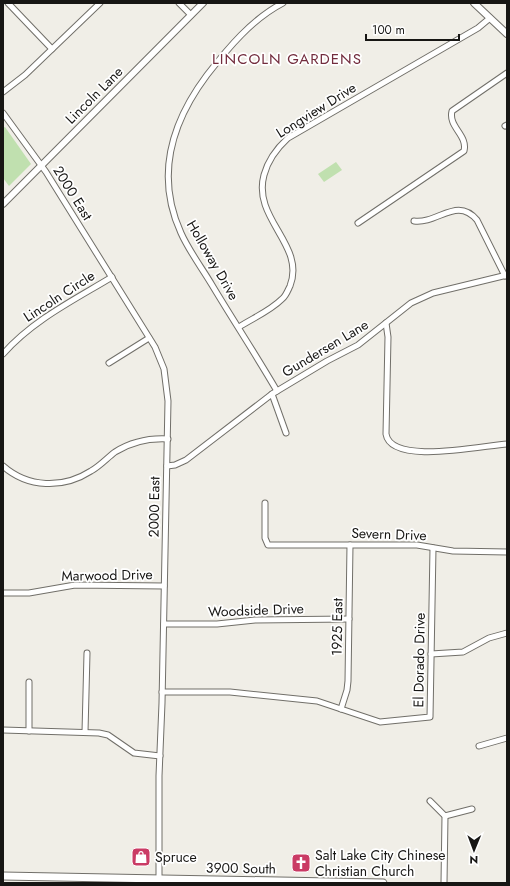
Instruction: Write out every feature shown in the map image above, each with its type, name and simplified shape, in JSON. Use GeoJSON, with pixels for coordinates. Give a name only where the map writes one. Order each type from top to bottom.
{"type":"FeatureCollection","features":[{"type":"Feature","properties":{"kind":"main road","name":"3900 South"},"geometry":{"type":"LineString","coordinates":[[3,876],[73,880],[383,883]]}},
{"type":"Feature","properties":{"kind":"street"},"geometry":{"type":"LineString","coordinates":[[8,3],[52,49]]}},
{"type":"Feature","properties":{"kind":"street"},"geometry":{"type":"LineString","coordinates":[[3,92],[25,75],[100,3]]}},
{"type":"Feature","properties":{"kind":"street"},"geometry":{"type":"LineString","coordinates":[[179,3],[191,15]]}},
{"type":"Feature","properties":{"kind":"street","name":"Lincoln Lane"},"geometry":{"type":"LineString","coordinates":[[3,204],[203,3]]}},
{"type":"Feature","properties":{"kind":"street","name":"Holloway Drive"},"geometry":{"type":"LineString","coordinates":[[284,3],[271,9],[246,30],[202,82],[182,116],[175,134],[170,156],[169,186],[171,201],[182,234],[239,327],[274,392],[286,433]]}},
{"type":"Feature","properties":{"kind":"street"},"geometry":{"type":"LineString","coordinates":[[474,3],[507,34]]}},
{"type":"Feature","properties":{"kind":"street","name":"Longview Drive"},"geometry":{"type":"LineString","coordinates":[[239,327],[283,298],[292,281],[294,271],[288,249],[268,216],[263,204],[262,190],[265,168],[279,146],[288,138],[478,28],[490,18]]}},
{"type":"Feature","properties":{"kind":"street"},"geometry":{"type":"LineString","coordinates":[[358,223],[464,151],[464,140],[453,123],[451,117],[452,111],[507,73]]}},
{"type":"Feature","properties":{"kind":"street","name":"2000 East"},"geometry":{"type":"LineString","coordinates":[[3,114],[41,166],[112,277],[161,359],[166,378],[168,439],[160,756],[159,881]]}},
{"type":"Feature","properties":{"kind":"street"},"geometry":{"type":"LineString","coordinates":[[414,221],[426,221],[456,210],[471,213],[477,220],[506,275]]}},
{"type":"Feature","properties":{"kind":"street","name":"Gundersen Lane"},"geometry":{"type":"LineString","coordinates":[[167,466],[175,465],[186,460],[274,392],[358,345],[399,312],[423,297],[506,275]]}},
{"type":"Feature","properties":{"kind":"street","name":"Lincoln Circle"},"geometry":{"type":"LineString","coordinates":[[3,354],[14,342],[46,317],[112,277]]}},
{"type":"Feature","properties":{"kind":"street"},"geometry":{"type":"LineString","coordinates":[[386,323],[388,337],[386,434],[388,439],[399,447],[430,453],[479,446],[507,444]]}},
{"type":"Feature","properties":{"kind":"street"},"geometry":{"type":"LineString","coordinates":[[109,363],[149,338]]}},
{"type":"Feature","properties":{"kind":"street"},"geometry":{"type":"LineString","coordinates":[[3,466],[24,480],[42,484],[59,483],[78,478],[92,471],[115,452],[130,445],[156,438],[168,439]]}},
{"type":"Feature","properties":{"kind":"street","name":"Severn Drive"},"geometry":{"type":"LineString","coordinates":[[265,503],[266,544],[417,545],[453,551],[507,552]]}},
{"type":"Feature","properties":{"kind":"street","name":"1925 East"},"geometry":{"type":"LineString","coordinates":[[341,709],[347,690],[350,545]]}},
{"type":"Feature","properties":{"kind":"street","name":"El Dorado Drive"},"geometry":{"type":"LineString","coordinates":[[162,692],[242,693],[317,701],[380,722],[430,717],[433,548]]}},
{"type":"Feature","properties":{"kind":"street","name":"Marwood Drive"},"geometry":{"type":"LineString","coordinates":[[3,593],[29,593],[75,585],[164,586]]}},
{"type":"Feature","properties":{"kind":"street","name":"Woodside Drive"},"geometry":{"type":"LineString","coordinates":[[164,624],[217,624],[255,620],[349,619]]}},
{"type":"Feature","properties":{"kind":"street"},"geometry":{"type":"LineString","coordinates":[[431,654],[456,653],[495,635],[507,633]]}},
{"type":"Feature","properties":{"kind":"street"},"geometry":{"type":"LineString","coordinates":[[85,732],[87,653]]}},
{"type":"Feature","properties":{"kind":"street"},"geometry":{"type":"LineString","coordinates":[[29,682],[29,731]]}},
{"type":"Feature","properties":{"kind":"street"},"geometry":{"type":"LineString","coordinates":[[3,730],[85,732],[108,735],[134,753],[160,756]]}},
{"type":"Feature","properties":{"kind":"street"},"geometry":{"type":"LineString","coordinates":[[479,746],[507,738]]}},
{"type":"Feature","properties":{"kind":"street"},"geometry":{"type":"LineString","coordinates":[[430,801],[445,816],[444,883]]}},
{"type":"Feature","properties":{"kind":"street"},"geometry":{"type":"LineString","coordinates":[[445,816],[472,809]]}},
{"type":"Feature","properties":{"kind":"green space"},"geometry":{"type":"Polygon","coordinates":[[[5,127],[31,164],[9,186],[3,178],[3,128],[5,127]]]}},
{"type":"Feature","properties":{"kind":"green space"},"geometry":{"type":"Polygon","coordinates":[[[336,162],[342,170],[324,182],[318,174],[336,162]]]}},
{"type":"Feature","properties":{"kind":"place","name":"Spruce"},"geometry":{"type":"Point","coordinates":[141,857]}},
{"type":"Feature","properties":{"kind":"place","name":"Salt Lake City Chinese Christian Church"},"geometry":{"type":"Point","coordinates":[301,863]}},
{"type":"Feature","properties":{"kind":"district","name":"LINCOLN GARDENS"},"geometry":{"type":"Point","coordinates":[287,59]}}]}
